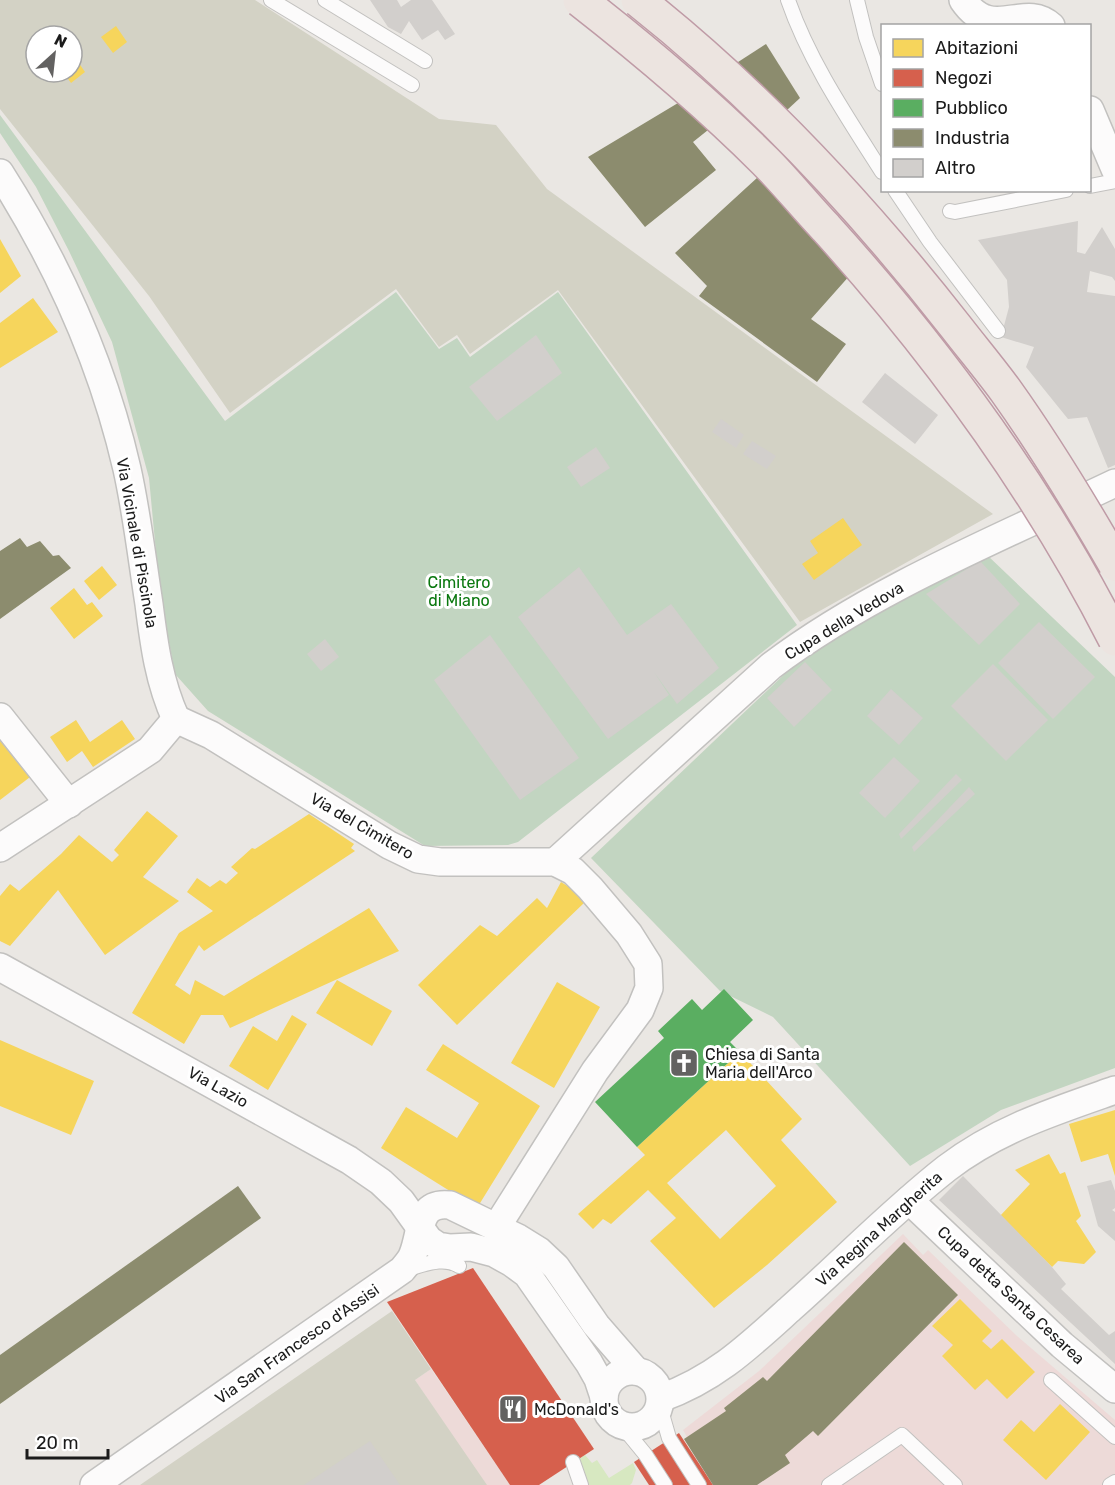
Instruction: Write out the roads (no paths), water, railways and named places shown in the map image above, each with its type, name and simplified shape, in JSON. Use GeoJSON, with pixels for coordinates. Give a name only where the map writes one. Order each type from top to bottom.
{"type":"FeatureCollection","features":[{"type":"Feature","properties":{"kind":"highway"},"geometry":{"type":"LineString","coordinates":[[580,0],[644,50],[765,161],[877,284],[978,412],[1044,513],[1115,639]]}},
{"type":"Feature","properties":{"kind":"highway"},"geometry":{"type":"LineString","coordinates":[[638,0],[667,23],[790,136],[904,261],[1006,391],[1074,493],[1115,564]]}},
{"type":"Feature","properties":{"kind":"street"},"geometry":{"type":"LineString","coordinates":[[963,0],[968,8],[979,17],[990,21],[1036,17],[1044,19],[1050,24]]}},
{"type":"Feature","properties":{"kind":"street"},"geometry":{"type":"LineString","coordinates":[[1091,115],[1115,169]]}},
{"type":"Feature","properties":{"kind":"street","name":"Via Vicinale di Piscinola"},"geometry":{"type":"LineString","coordinates":[[0,173],[18,202],[72,305],[104,388],[126,468],[137,523],[158,667],[176,719]]}},
{"type":"Feature","properties":{"kind":"street","name":"Cupa della Vedova"},"geometry":{"type":"LineString","coordinates":[[555,862],[771,666],[800,645],[891,592],[951,561],[1115,483]]}},
{"type":"Feature","properties":{"kind":"street"},"geometry":{"type":"LineString","coordinates":[[0,717],[69,804]]}},
{"type":"Feature","properties":{"kind":"street"},"geometry":{"type":"LineString","coordinates":[[0,848],[150,750],[176,719]]}},
{"type":"Feature","properties":{"kind":"street","name":"Via del Cimitero"},"geometry":{"type":"LineString","coordinates":[[176,719],[211,735],[389,845],[418,859],[440,862],[555,862]]}},
{"type":"Feature","properties":{"kind":"street"},"geometry":{"type":"LineString","coordinates":[[555,862],[573,871],[629,934],[648,964],[649,988],[640,1010],[595,1071],[496,1228],[539,1251],[556,1267],[596,1325],[636,1371]]}},
{"type":"Feature","properties":{"kind":"street","name":"Via Lazio"},"geometry":{"type":"LineString","coordinates":[[0,967],[349,1160],[381,1182],[400,1201],[429,1240],[464,1262],[494,1253],[512,1263],[527,1274],[589,1363],[604,1397]]}},
{"type":"Feature","properties":{"kind":"street","name":"Via Regina Margherita"},"geometry":{"type":"LineString","coordinates":[[660,1403],[700,1381],[741,1352],[909,1200],[978,1145],[1024,1122],[1115,1090]]}},
{"type":"Feature","properties":{"kind":"street","name":"Cupa detta Santa Cesarea"},"geometry":{"type":"LineString","coordinates":[[909,1200],[1062,1345],[1115,1389]]}},
{"type":"Feature","properties":{"kind":"street","name":"Via San Francesco d'Assisi"},"geometry":{"type":"LineString","coordinates":[[94,1485],[402,1270],[412,1257],[424,1215],[431,1207],[440,1204],[450,1205],[496,1228]]}},
{"type":"Feature","properties":{"kind":"street"},"geometry":{"type":"LineString","coordinates":[[627,1371],[636,1371],[646,1374],[653,1380],[660,1403],[655,1416],[648,1423],[640,1427],[622,1426],[608,1415],[604,1406],[604,1397],[606,1388],[617,1375],[627,1371]]}},
{"type":"Feature","properties":{"kind":"lane"},"geometry":{"type":"LineString","coordinates":[[271,0],[412,85]]}},
{"type":"Feature","properties":{"kind":"lane"},"geometry":{"type":"LineString","coordinates":[[325,0],[425,61]]}},
{"type":"Feature","properties":{"kind":"lane"},"geometry":{"type":"LineString","coordinates":[[788,0],[796,24],[823,74],[881,170]]}},
{"type":"Feature","properties":{"kind":"lane"},"geometry":{"type":"LineString","coordinates":[[857,0],[866,37],[881,81]]}},
{"type":"Feature","properties":{"kind":"lane"},"geometry":{"type":"LineString","coordinates":[[1091,186],[1115,181]]}},
{"type":"Feature","properties":{"kind":"lane"},"geometry":{"type":"LineString","coordinates":[[896,192],[930,242],[998,331]]}},
{"type":"Feature","properties":{"kind":"lane"},"geometry":{"type":"LineString","coordinates":[[950,211],[955,212],[1056,192]]}},
{"type":"Feature","properties":{"kind":"lane"},"geometry":{"type":"LineString","coordinates":[[402,1270],[442,1261],[464,1262]]}},
{"type":"Feature","properties":{"kind":"lane"},"geometry":{"type":"LineString","coordinates":[[1051,1380],[1115,1437]]}},
{"type":"Feature","properties":{"kind":"lane"},"geometry":{"type":"LineString","coordinates":[[660,1403],[669,1438],[699,1485]]}},
{"type":"Feature","properties":{"kind":"lane"},"geometry":{"type":"LineString","coordinates":[[622,1426],[645,1454],[664,1484]]}},
{"type":"Feature","properties":{"kind":"lane"},"geometry":{"type":"LineString","coordinates":[[829,1485],[902,1435],[955,1485]]}},
{"type":"Feature","properties":{"kind":"lane"},"geometry":{"type":"LineString","coordinates":[[573,1462],[580,1485]]}},
{"type":"Feature","properties":{"kind":"lane"},"geometry":{"type":"LineString","coordinates":[[1110,1485],[1115,1482]]}},
{"type":"Feature","properties":{"kind":"place","name":"Chiesa di Santa Maria dell'Arco"},"geometry":{"type":"Point","coordinates":[684,1063]}},
{"type":"Feature","properties":{"kind":"place","name":"McDonald's"},"geometry":{"type":"Point","coordinates":[513,1409]}},
{"type":"Feature","properties":{"kind":"park label","name":"Cimitero di Miano"},"geometry":{"type":"Point","coordinates":[459,591]}}]}
